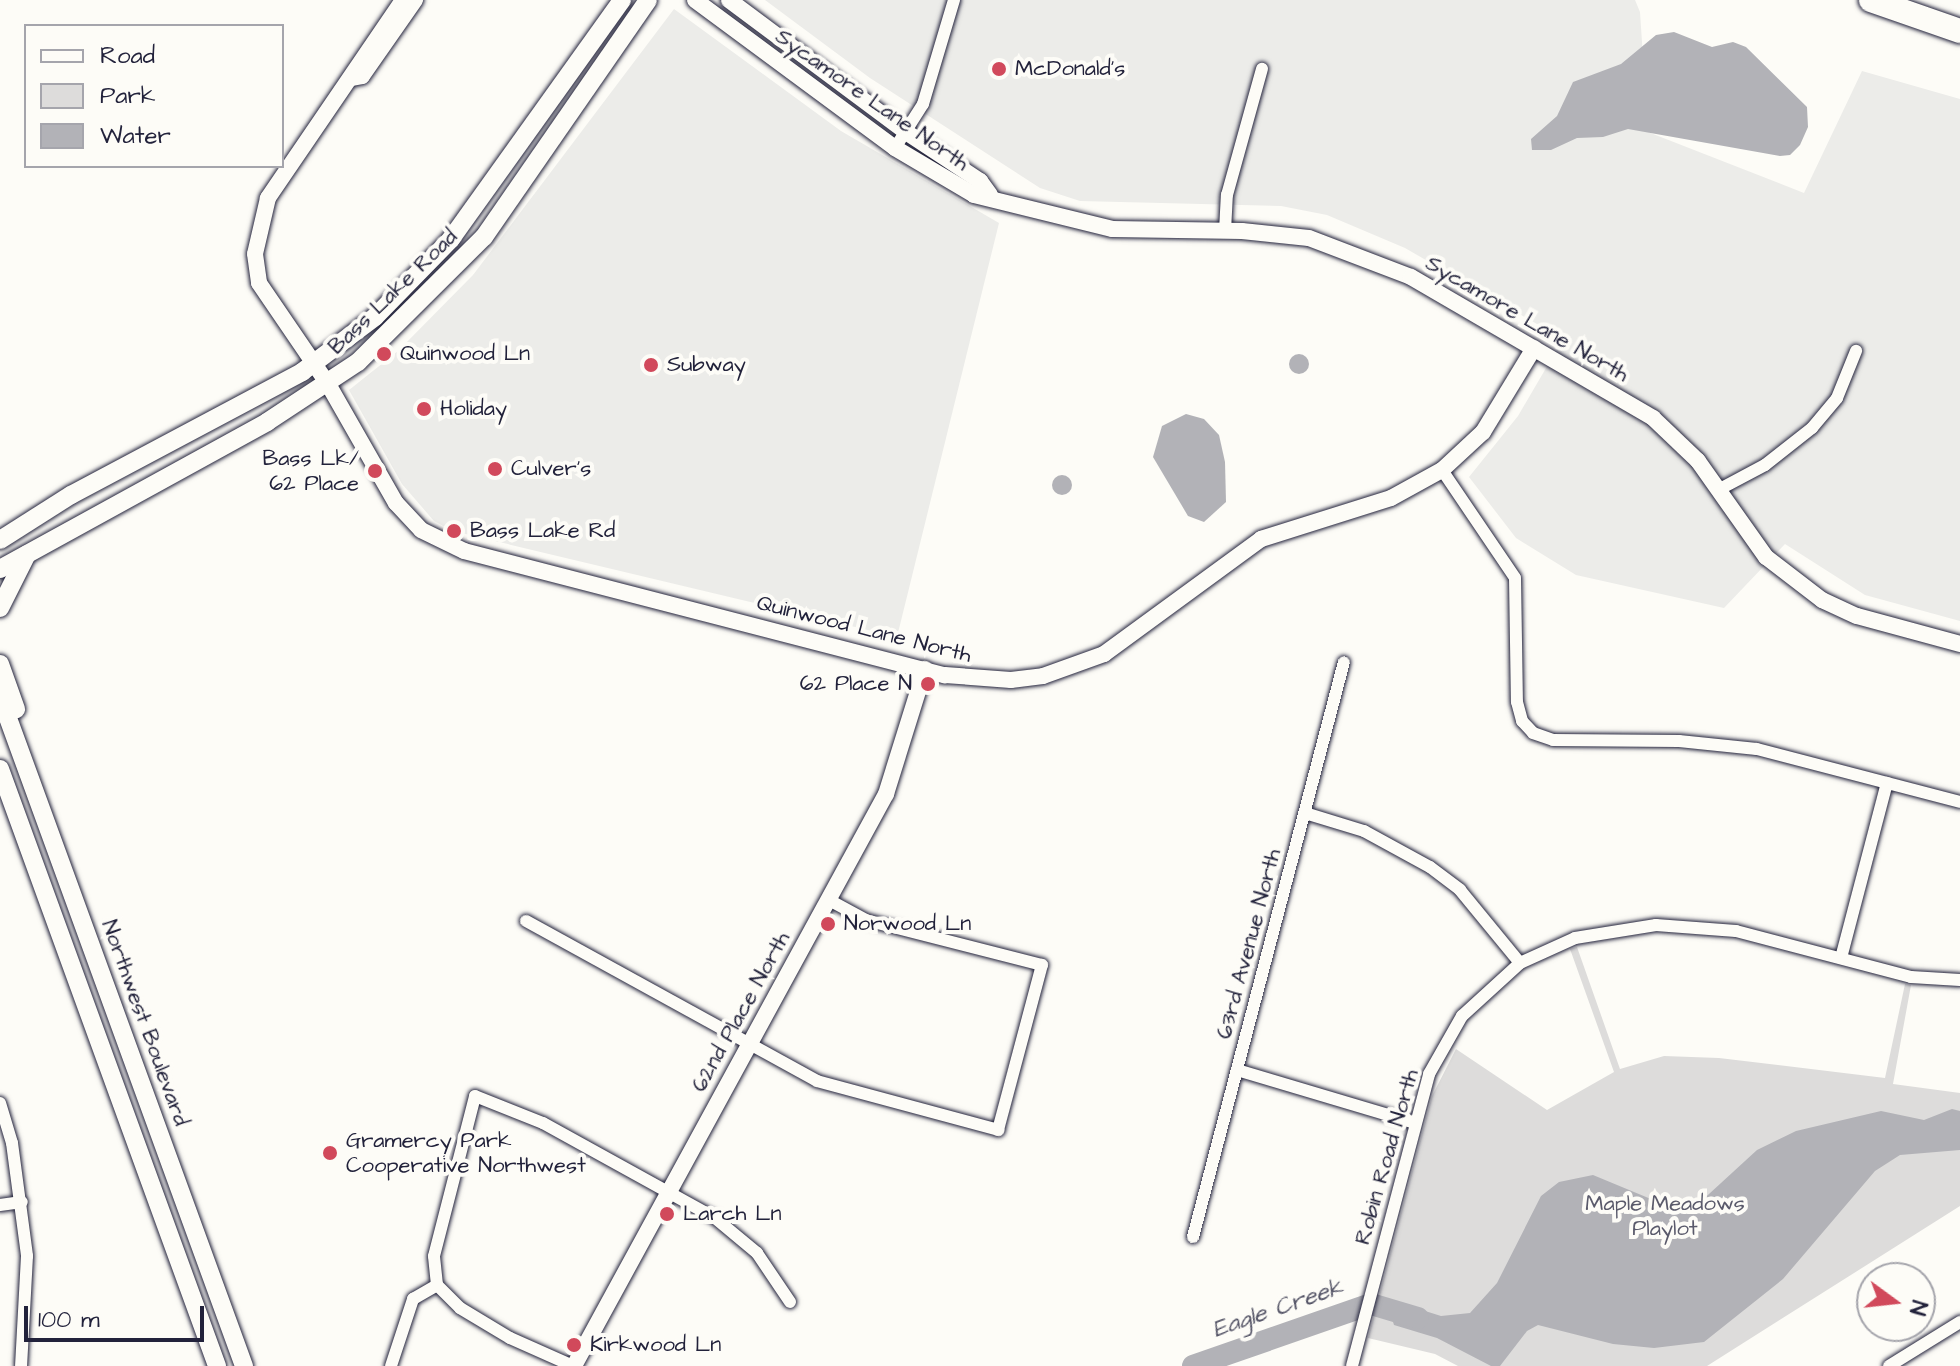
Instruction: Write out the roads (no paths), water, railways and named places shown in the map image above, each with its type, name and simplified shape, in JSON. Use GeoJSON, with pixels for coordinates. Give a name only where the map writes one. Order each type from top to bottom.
{"type":"FeatureCollection","features":[{"type":"Feature","properties":{"kind":"highway"},"geometry":{"type":"LineString","coordinates":[[1871,0],[1960,31]]}},
{"type":"Feature","properties":{"kind":"highway"},"geometry":{"type":"LineString","coordinates":[[1889,0],[1960,31]]}},
{"type":"Feature","properties":{"kind":"main road","name":"Bass Lake Road"},"geometry":{"type":"LineString","coordinates":[[0,540],[29,519],[315,363],[375,317],[451,239],[622,0]]}},
{"type":"Feature","properties":{"kind":"main road","name":"Bass Lake Road"},"geometry":{"type":"LineString","coordinates":[[0,569],[30,549],[328,384],[433,293],[484,237],[648,0]]}},
{"type":"Feature","properties":{"kind":"main road"},"geometry":{"type":"LineString","coordinates":[[0,526],[29,519]]}},
{"type":"Feature","properties":{"kind":"main road"},"geometry":{"type":"LineString","coordinates":[[0,608],[30,549]]}},
{"type":"Feature","properties":{"kind":"main road"},"geometry":{"type":"LineString","coordinates":[[0,664],[38,771],[36,796]]}},
{"type":"Feature","properties":{"kind":"main road","name":"Northwest Boulevard"},"geometry":{"type":"LineString","coordinates":[[0,696],[244,1366]]}},
{"type":"Feature","properties":{"kind":"main road"},"geometry":{"type":"LineString","coordinates":[[0,769],[217,1366]]}},
{"type":"Feature","properties":{"kind":"main road"},"geometry":{"type":"LineString","coordinates":[[65,944],[83,967],[142,1130],[162,1141]]}},
{"type":"Feature","properties":{"kind":"street"},"geometry":{"type":"LineString","coordinates":[[403,0],[354,66],[351,78],[362,76],[415,0]]}},
{"type":"Feature","properties":{"kind":"street","name":"Sycamore Lane North"},"geometry":{"type":"LineString","coordinates":[[695,0],[895,148],[974,195],[990,195],[1068,222],[1112,229],[1225,231],[1309,238],[1378,260],[1653,418],[1698,461],[1766,557],[1822,600],[1857,616],[1960,644]]}},
{"type":"Feature","properties":{"kind":"street","name":"Sycamore Lane North"},"geometry":{"type":"LineString","coordinates":[[729,0],[906,132],[980,181],[990,195]]}},
{"type":"Feature","properties":{"kind":"street"},"geometry":{"type":"LineString","coordinates":[[895,148],[928,88],[954,0]]}},
{"type":"Feature","properties":{"kind":"street"},"geometry":{"type":"LineString","coordinates":[[1225,231],[1227,195],[1262,69]]}},
{"type":"Feature","properties":{"kind":"street","name":"Quinwood Lane North"},"geometry":{"type":"LineString","coordinates":[[351,78],[268,198],[255,254],[259,283],[315,363],[396,503],[443,543],[925,669],[1011,680],[1097,658],[1261,539],[1391,498],[1442,470],[1483,432],[1534,348]]}},
{"type":"Feature","properties":{"kind":"street"},"geometry":{"type":"LineString","coordinates":[[1718,490],[1765,465],[1812,428],[1837,398],[1856,351]]}},
{"type":"Feature","properties":{"kind":"street"},"geometry":{"type":"LineString","coordinates":[[1442,470],[1510,563],[1517,597],[1517,702],[1522,721],[1533,733],[1553,740],[1719,743],[1960,802]]}},
{"type":"Feature","properties":{"kind":"street","name":"63rd Avenue North"},"geometry":{"type":"LineString","coordinates":[[1193,1237],[1344,662]]}},
{"type":"Feature","properties":{"kind":"street","name":"62nd Place North"},"geometry":{"type":"LineString","coordinates":[[573,1366],[886,794],[925,669]]}},
{"type":"Feature","properties":{"kind":"street"},"geometry":{"type":"LineString","coordinates":[[1841,958],[1887,783]]}},
{"type":"Feature","properties":{"kind":"street"},"geometry":{"type":"LineString","coordinates":[[1305,813],[1364,831],[1430,867],[1469,900],[1520,963]]}},
{"type":"Feature","properties":{"kind":"street"},"geometry":{"type":"LineString","coordinates":[[526,921],[825,1083],[998,1130],[1042,965],[866,920],[829,900]]}},
{"type":"Feature","properties":{"kind":"street","name":"Robin Road North"},"geometry":{"type":"LineString","coordinates":[[1352,1366],[1429,1074],[1456,1025],[1520,963],[1575,938],[1656,925],[1736,931],[1911,977],[1960,980]]}},
{"type":"Feature","properties":{"kind":"street"},"geometry":{"type":"LineString","coordinates":[[1237,1070],[1415,1123]]}},
{"type":"Feature","properties":{"kind":"street"},"geometry":{"type":"LineString","coordinates":[[573,1366],[510,1338],[460,1308],[437,1285],[434,1256],[475,1096],[543,1123],[737,1234],[790,1302]]}},
{"type":"Feature","properties":{"kind":"street"},"geometry":{"type":"LineString","coordinates":[[0,1103],[22,1202],[27,1269],[21,1366]]}},
{"type":"Feature","properties":{"kind":"street"},"geometry":{"type":"LineString","coordinates":[[0,1205],[22,1202]]}},
{"type":"Feature","properties":{"kind":"street"},"geometry":{"type":"LineString","coordinates":[[391,1366],[413,1299],[437,1285]]}},
{"type":"Feature","properties":{"kind":"street"},"geometry":{"type":"LineString","coordinates":[[1889,1366],[1960,1322]]}},
{"type":"Feature","properties":{"kind":"water"},"geometry":{"type":"Polygon","coordinates":[[[1674,32],[1712,47],[1733,42],[1746,47],[1807,107],[1808,127],[1800,145],[1790,155],[1780,156],[1628,129],[1603,137],[1577,138],[1551,150],[1532,150],[1531,139],[1557,116],[1573,82],[1621,64],[1656,35],[1674,32]]]}},
{"type":"Feature","properties":{"kind":"water"},"geometry":{"type":"Polygon","coordinates":[[[1299,354],[1306,357],[1309,364],[1306,371],[1299,374],[1292,371],[1289,364],[1292,357],[1299,354]]]}},
{"type":"Feature","properties":{"kind":"water"},"geometry":{"type":"Polygon","coordinates":[[[1186,414],[1204,419],[1219,435],[1225,462],[1226,502],[1204,522],[1188,516],[1153,457],[1162,426],[1186,414]]]}},
{"type":"Feature","properties":{"kind":"water"},"geometry":{"type":"Polygon","coordinates":[[[1062,475],[1069,478],[1072,485],[1069,492],[1062,495],[1055,492],[1052,485],[1055,478],[1062,475]]]}},
{"type":"Feature","properties":{"kind":"water"},"geometry":{"type":"Polygon","coordinates":[[[1952,1109],[1960,1111],[1960,1150],[1900,1155],[1875,1171],[1783,1279],[1704,1342],[1654,1348],[1613,1344],[1538,1325],[1527,1331],[1500,1366],[1491,1366],[1437,1338],[1394,1325],[1389,1309],[1403,1304],[1441,1316],[1470,1313],[1497,1283],[1541,1196],[1559,1182],[1593,1175],[1675,1209],[1697,1205],[1757,1150],[1796,1131],[1881,1111],[1924,1120],[1952,1109]]]}},
{"type":"Feature","properties":{"kind":"waterway","name":"Eagle Creek"},"geometry":{"type":"LineString","coordinates":[[1193,1366],[1371,1304],[1418,1318]]}},
{"type":"Feature","properties":{"kind":"place","name":"McDonald's"},"geometry":{"type":"Point","coordinates":[999,69]}},
{"type":"Feature","properties":{"kind":"place","name":"Quinwood Ln"},"geometry":{"type":"Point","coordinates":[384,354]}},
{"type":"Feature","properties":{"kind":"place","name":"Subway"},"geometry":{"type":"Point","coordinates":[651,365]}},
{"type":"Feature","properties":{"kind":"place","name":"Holiday"},"geometry":{"type":"Point","coordinates":[424,409]}},
{"type":"Feature","properties":{"kind":"place","name":"Culver's"},"geometry":{"type":"Point","coordinates":[495,469]}},
{"type":"Feature","properties":{"kind":"place","name":"Bass Lk/ 62 Place"},"geometry":{"type":"Point","coordinates":[375,471]}},
{"type":"Feature","properties":{"kind":"place","name":"Bass Lake Rd"},"geometry":{"type":"Point","coordinates":[454,531]}},
{"type":"Feature","properties":{"kind":"place","name":"62 Place N"},"geometry":{"type":"Point","coordinates":[928,684]}},
{"type":"Feature","properties":{"kind":"place","name":"Norwood Ln"},"geometry":{"type":"Point","coordinates":[828,924]}},
{"type":"Feature","properties":{"kind":"place","name":"Gramercy Park Cooperative Northwest"},"geometry":{"type":"Point","coordinates":[330,1153]}},
{"type":"Feature","properties":{"kind":"place","name":"Larch Ln"},"geometry":{"type":"Point","coordinates":[667,1214]}},
{"type":"Feature","properties":{"kind":"place","name":"Kirkwood Ln"},"geometry":{"type":"Point","coordinates":[574,1345]}},
{"type":"Feature","properties":{"kind":"park label","name":"Maple Meadows Playlot"},"geometry":{"type":"Point","coordinates":[1665,1216]}}]}
